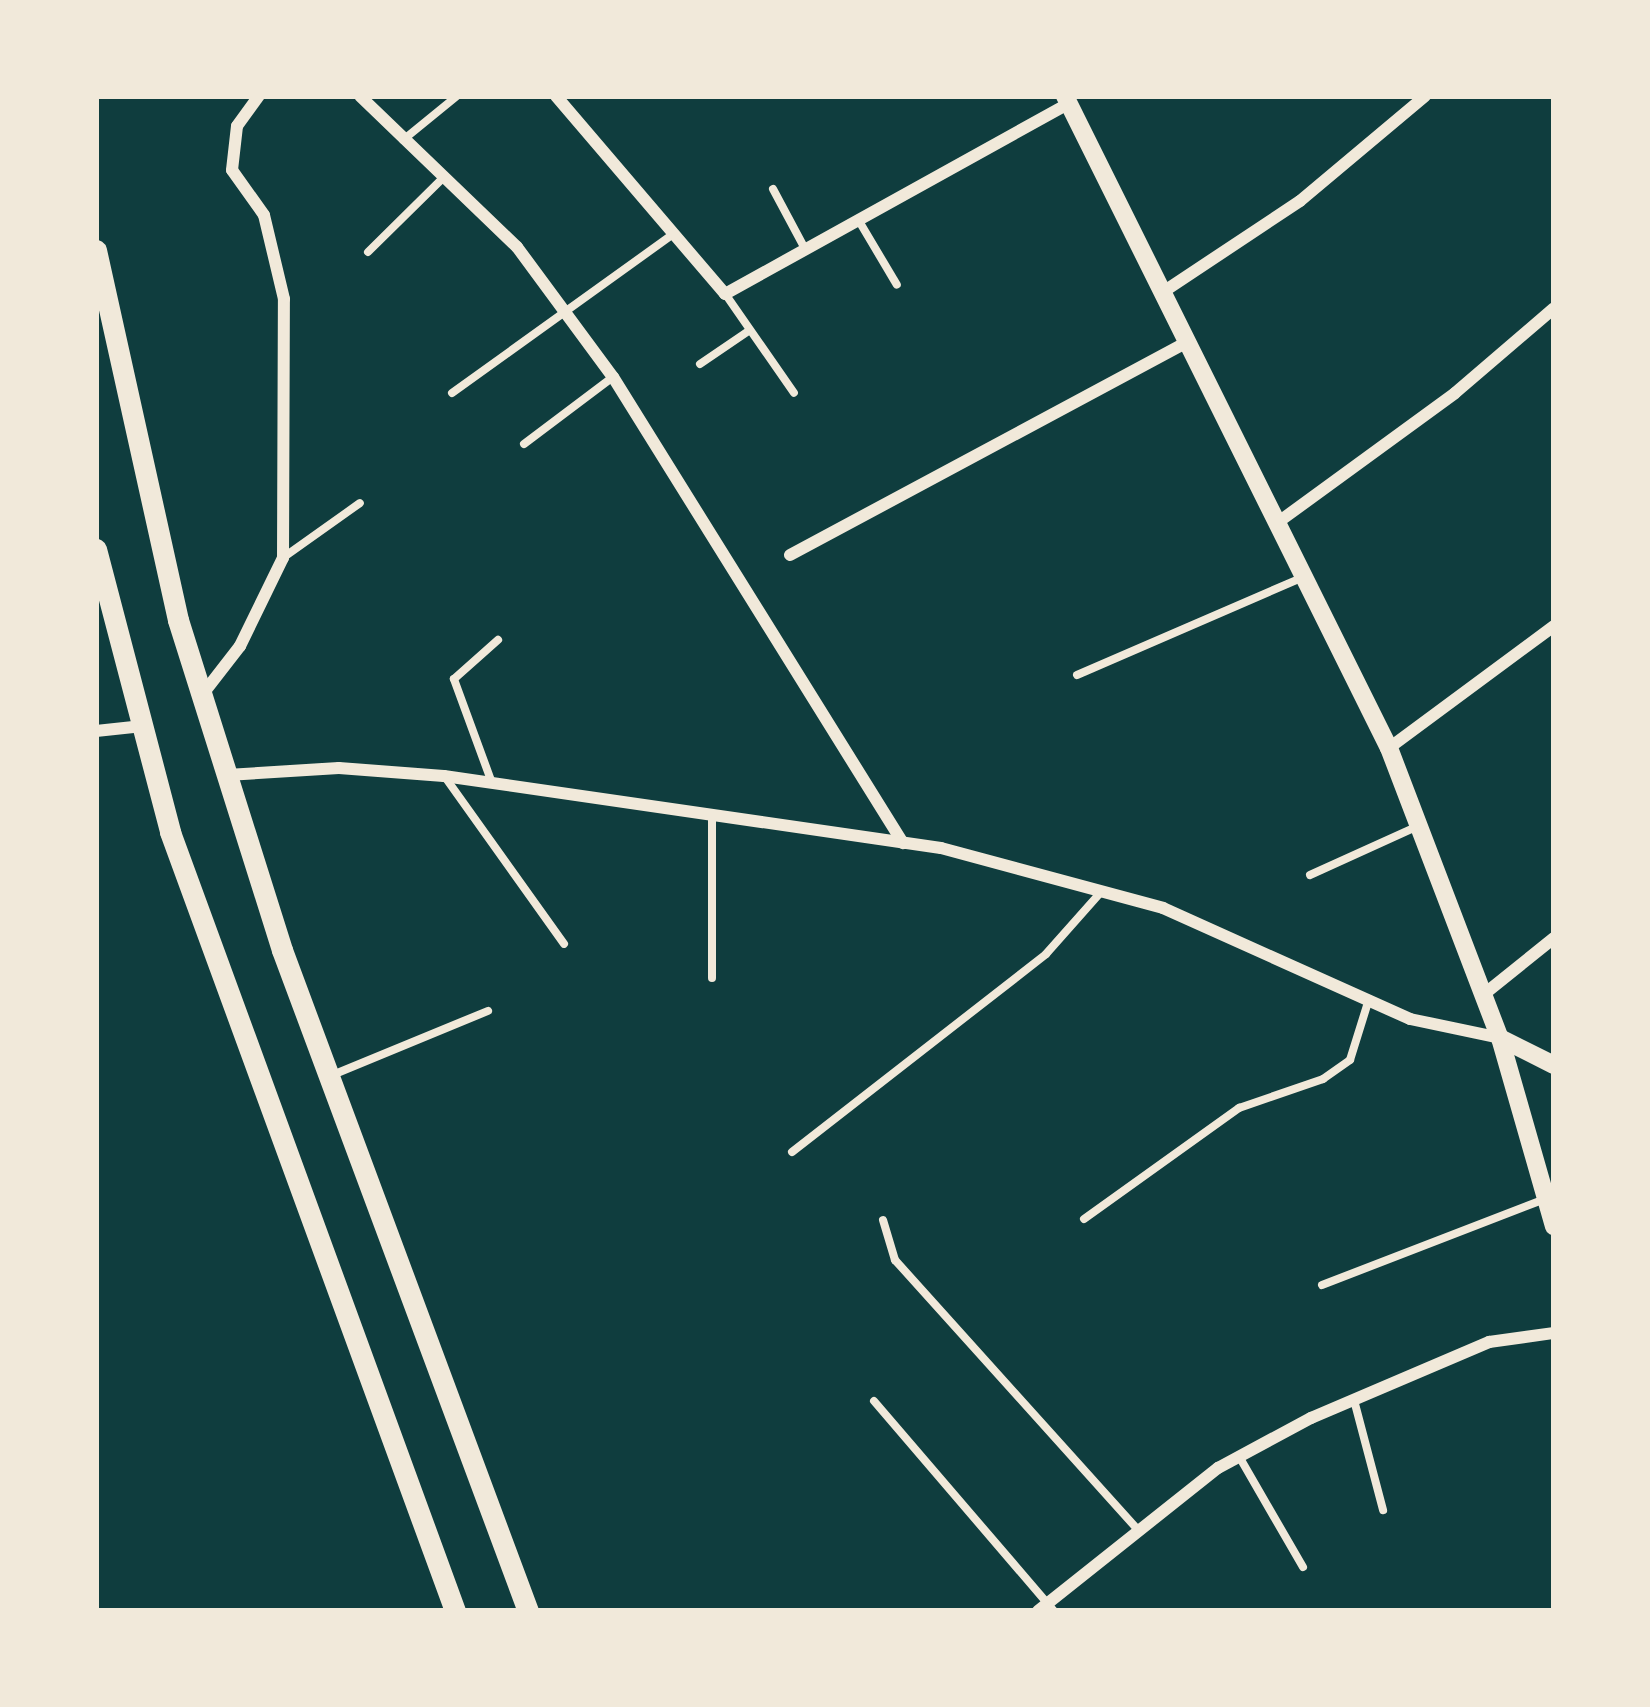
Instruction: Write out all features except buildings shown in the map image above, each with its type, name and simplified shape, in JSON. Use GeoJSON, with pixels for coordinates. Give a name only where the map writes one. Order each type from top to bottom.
{"type":"FeatureCollection","features":[{"type":"Feature","properties":{"kind":"main road"},"geometry":{"type":"LineString","coordinates":[[96,250],[202,696],[226,775],[329,1077],[528,1611]]}},
{"type":"Feature","properties":{"kind":"main road"},"geometry":{"type":"LineString","coordinates":[[96,549],[170,832],[455,1611]]}},
{"type":"Feature","properties":{"kind":"street"},"geometry":{"type":"LineString","coordinates":[[202,696],[240,646],[283,558],[284,299],[264,215],[232,170],[237,126],[259,96]]}},
{"type":"Feature","properties":{"kind":"street"},"geometry":{"type":"LineString","coordinates":[[360,96],[441,180],[517,247],[614,377],[903,843]]}},
{"type":"Feature","properties":{"kind":"street"},"geometry":{"type":"LineString","coordinates":[[1163,292],[1300,201],[1425,96]]}},
{"type":"Feature","properties":{"kind":"street"},"geometry":{"type":"LineString","coordinates":[[559,97],[725,294],[1067,99],[1389,748],[1500,1038],[1554,1226]]}},
{"type":"Feature","properties":{"kind":"street"},"geometry":{"type":"LineString","coordinates":[[1277,523],[1455,393],[1554,308]]}},
{"type":"Feature","properties":{"kind":"street"},"geometry":{"type":"LineString","coordinates":[[790,554],[1187,342]]}},
{"type":"Feature","properties":{"kind":"street"},"geometry":{"type":"LineString","coordinates":[[1389,748],[1554,626]]}},
{"type":"Feature","properties":{"kind":"street"},"geometry":{"type":"LineString","coordinates":[[96,731],[143,726]]}},
{"type":"Feature","properties":{"kind":"street"},"geometry":{"type":"LineString","coordinates":[[226,775],[339,768],[444,776],[903,843],[1163,908],[1410,1019],[1500,1038],[1554,1065]]}},
{"type":"Feature","properties":{"kind":"street"},"geometry":{"type":"LineString","coordinates":[[1483,995],[1554,938]]}},
{"type":"Feature","properties":{"kind":"street"},"geometry":{"type":"LineString","coordinates":[[1046,1609],[1138,1531],[1240,1456],[1489,1342],[1554,1333]]}},
{"type":"Feature","properties":{"kind":"lane"},"geometry":{"type":"LineString","coordinates":[[402,141],[457,96]]}},
{"type":"Feature","properties":{"kind":"lane"},"geometry":{"type":"LineString","coordinates":[[368,252],[441,180]]}},
{"type":"Feature","properties":{"kind":"lane"},"geometry":{"type":"LineString","coordinates":[[773,189],[806,249]]}},
{"type":"Feature","properties":{"kind":"lane"},"geometry":{"type":"LineString","coordinates":[[859,220],[897,285]]}},
{"type":"Feature","properties":{"kind":"lane"},"geometry":{"type":"LineString","coordinates":[[452,393],[674,233]]}},
{"type":"Feature","properties":{"kind":"lane"},"geometry":{"type":"LineString","coordinates":[[725,294],[794,393]]}},
{"type":"Feature","properties":{"kind":"lane"},"geometry":{"type":"LineString","coordinates":[[700,364],[751,330]]}},
{"type":"Feature","properties":{"kind":"lane"},"geometry":{"type":"LineString","coordinates":[[524,444],[614,377]]}},
{"type":"Feature","properties":{"kind":"lane"},"geometry":{"type":"LineString","coordinates":[[283,558],[360,503]]}},
{"type":"Feature","properties":{"kind":"lane"},"geometry":{"type":"LineString","coordinates":[[1077,675],[1304,577]]}},
{"type":"Feature","properties":{"kind":"lane"},"geometry":{"type":"LineString","coordinates":[[491,783],[454,679],[498,640]]}},
{"type":"Feature","properties":{"kind":"lane"},"geometry":{"type":"LineString","coordinates":[[444,776],[564,944]]}},
{"type":"Feature","properties":{"kind":"lane"},"geometry":{"type":"LineString","coordinates":[[712,816],[712,978]]}},
{"type":"Feature","properties":{"kind":"lane"},"geometry":{"type":"LineString","coordinates":[[1310,875],[1419,826]]}},
{"type":"Feature","properties":{"kind":"lane"},"geometry":{"type":"LineString","coordinates":[[792,1152],[1046,954],[1102,892]]}},
{"type":"Feature","properties":{"kind":"lane"},"geometry":{"type":"LineString","coordinates":[[1084,1219],[1239,1108],[1323,1079],[1350,1060],[1369,998]]}},
{"type":"Feature","properties":{"kind":"lane"},"geometry":{"type":"LineString","coordinates":[[329,1077],[488,1011]]}},
{"type":"Feature","properties":{"kind":"lane"},"geometry":{"type":"LineString","coordinates":[[1322,1285],[1546,1199]]}},
{"type":"Feature","properties":{"kind":"lane"},"geometry":{"type":"LineString","coordinates":[[883,1220],[895,1260],[1138,1531]]}},
{"type":"Feature","properties":{"kind":"lane"},"geometry":{"type":"LineString","coordinates":[[1354,1400],[1383,1510]]}},
{"type":"Feature","properties":{"kind":"lane"},"geometry":{"type":"LineString","coordinates":[[874,1401],[1046,1609]]}},
{"type":"Feature","properties":{"kind":"lane"},"geometry":{"type":"LineString","coordinates":[[1240,1456],[1303,1567]]}}]}
